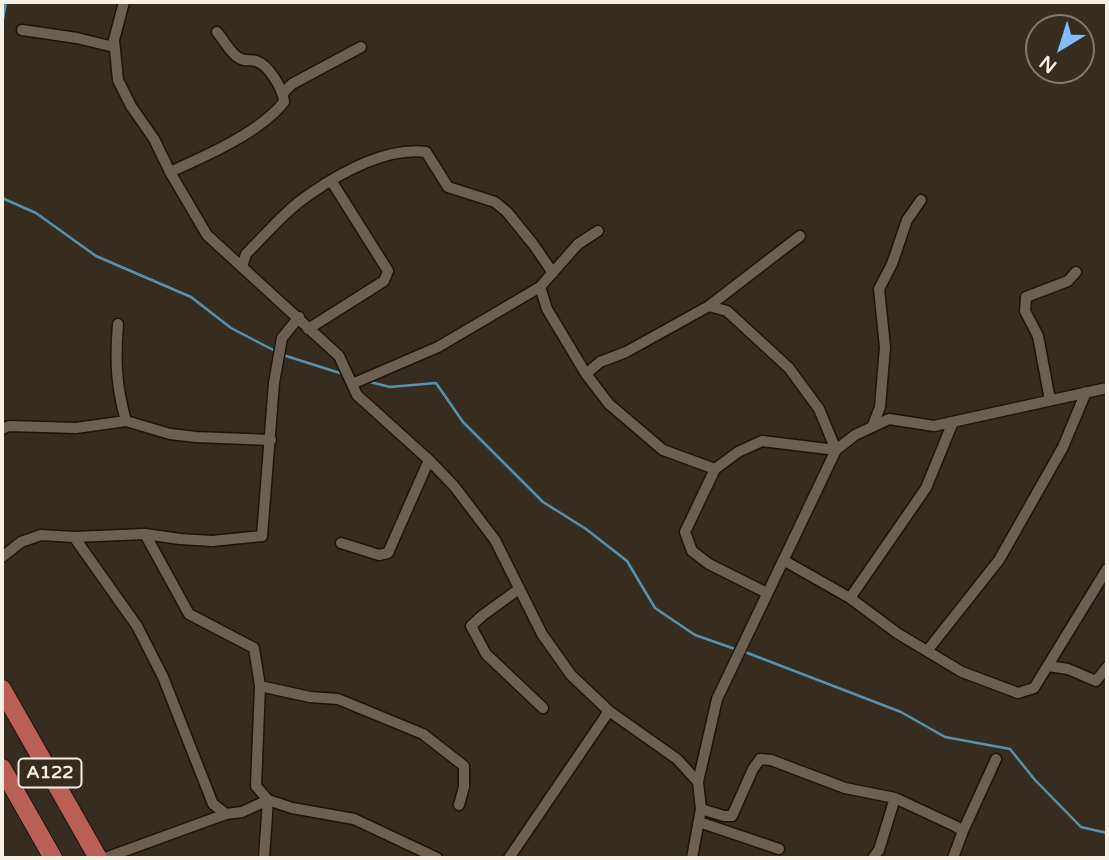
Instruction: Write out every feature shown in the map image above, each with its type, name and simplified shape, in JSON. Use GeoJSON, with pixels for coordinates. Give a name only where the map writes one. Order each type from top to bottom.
{"type":"FeatureCollection","features":[{"type":"Feature","properties":{"kind":"highway","name":"A122"},"geometry":{"type":"LineString","coordinates":[[2,689],[98,858]]}},
{"type":"Feature","properties":{"kind":"highway","name":"A122"},"geometry":{"type":"LineString","coordinates":[[2,768],[53,858]]}},
{"type":"Feature","properties":{"kind":"street"},"geometry":{"type":"LineString","coordinates":[[124,2],[114,40],[118,80],[207,235],[339,356],[356,395],[454,486],[495,540],[542,634],[571,675],[609,711],[677,759],[698,782]]}},
{"type":"Feature","properties":{"kind":"street"},"geometry":{"type":"LineString","coordinates":[[23,30],[114,47]]}},
{"type":"Feature","properties":{"kind":"street"},"geometry":{"type":"LineString","coordinates":[[170,172],[221,149],[284,102],[283,93],[266,69],[257,61],[239,58],[218,32]]}},
{"type":"Feature","properties":{"kind":"street"},"geometry":{"type":"LineString","coordinates":[[283,93],[292,85],[361,47]]}},
{"type":"Feature","properties":{"kind":"street"},"geometry":{"type":"LineString","coordinates":[[242,267],[246,254],[309,194],[372,159],[413,150],[426,152],[448,187],[495,202],[507,212],[554,274]]}},
{"type":"Feature","properties":{"kind":"street"},"geometry":{"type":"LineString","coordinates":[[308,329],[384,281],[388,271],[331,182]]}},
{"type":"Feature","properties":{"kind":"street"},"geometry":{"type":"LineString","coordinates":[[873,425],[880,407],[885,347],[879,289],[892,264],[907,220],[921,200]]}},
{"type":"Feature","properties":{"kind":"street"},"geometry":{"type":"LineString","coordinates":[[352,384],[438,347],[540,288],[578,244],[598,231]]}},
{"type":"Feature","properties":{"kind":"street"},"geometry":{"type":"LineString","coordinates":[[586,374],[600,362],[626,352],[709,306],[800,236]]}},
{"type":"Feature","properties":{"kind":"street"},"geometry":{"type":"LineString","coordinates":[[1050,400],[1038,336],[1025,311],[1026,297],[1068,281],[1076,272]]}},
{"type":"Feature","properties":{"kind":"street"},"geometry":{"type":"LineString","coordinates":[[540,288],[547,309],[586,374],[609,404],[663,450],[715,469]]}},
{"type":"Feature","properties":{"kind":"street"},"geometry":{"type":"LineString","coordinates":[[709,306],[727,311],[789,368],[819,409],[836,450]]}},
{"type":"Feature","properties":{"kind":"street"},"geometry":{"type":"LineString","coordinates":[[2,557],[21,542],[41,535],[74,537],[145,534],[212,541],[262,536],[274,383],[282,338],[299,317]]}},
{"type":"Feature","properties":{"kind":"street"},"geometry":{"type":"LineString","coordinates":[[118,324],[114,362],[118,395],[126,422]]}},
{"type":"Feature","properties":{"kind":"street"},"geometry":{"type":"LineString","coordinates":[[579,361],[600,362]]}},
{"type":"Feature","properties":{"kind":"street"},"geometry":{"type":"LineString","coordinates":[[692,858],[701,809],[698,782],[717,699],[746,644],[767,593],[836,450],[855,435],[890,419],[934,426],[1107,388]]}},
{"type":"Feature","properties":{"kind":"street"},"geometry":{"type":"LineString","coordinates":[[927,651],[999,560],[1063,447],[1086,392]]}},
{"type":"Feature","properties":{"kind":"street"},"geometry":{"type":"LineString","coordinates":[[2,429],[9,426],[76,428],[126,422],[196,438],[271,440]]}},
{"type":"Feature","properties":{"kind":"street"},"geometry":{"type":"LineString","coordinates":[[850,598],[926,488],[953,422]]}},
{"type":"Feature","properties":{"kind":"street"},"geometry":{"type":"LineString","coordinates":[[767,593],[709,564],[692,551],[685,532],[715,469],[762,441],[836,450]]}},
{"type":"Feature","properties":{"kind":"street"},"geometry":{"type":"LineString","coordinates":[[341,543],[379,555],[388,552],[429,460]]}},
{"type":"Feature","properties":{"kind":"street"},"geometry":{"type":"LineString","coordinates":[[145,534],[189,614],[254,649],[260,686],[256,786],[268,800],[292,808],[354,818],[437,858]]}},
{"type":"Feature","properties":{"kind":"street"},"geometry":{"type":"LineString","coordinates":[[74,537],[136,626],[163,677],[214,804],[226,814]]}},
{"type":"Feature","properties":{"kind":"street"},"geometry":{"type":"LineString","coordinates":[[783,560],[850,598],[874,617],[962,672],[1018,693],[1034,688],[1107,569]]}},
{"type":"Feature","properties":{"kind":"street"},"geometry":{"type":"LineString","coordinates":[[519,589],[482,614],[471,626],[486,654],[542,708]]}},
{"type":"Feature","properties":{"kind":"street"},"geometry":{"type":"LineString","coordinates":[[1048,666],[1068,669],[1096,681],[1107,667]]}},
{"type":"Feature","properties":{"kind":"street"},"geometry":{"type":"LineString","coordinates":[[260,686],[310,697],[338,699],[423,734],[464,766],[464,787],[459,805]]}},
{"type":"Feature","properties":{"kind":"street"},"geometry":{"type":"LineString","coordinates":[[509,858],[609,711]]}},
{"type":"Feature","properties":{"kind":"street"},"geometry":{"type":"LineString","coordinates":[[701,809],[732,816],[760,759],[771,760],[845,788],[895,799],[963,831]]}},
{"type":"Feature","properties":{"kind":"street"},"geometry":{"type":"LineString","coordinates":[[953,858],[996,759]]}},
{"type":"Feature","properties":{"kind":"street"},"geometry":{"type":"LineString","coordinates":[[873,858],[879,850],[895,799]]}},
{"type":"Feature","properties":{"kind":"street"},"geometry":{"type":"LineString","coordinates":[[104,858],[226,814],[242,812],[268,800]]}},
{"type":"Feature","properties":{"kind":"street"},"geometry":{"type":"LineString","coordinates":[[264,858],[268,800]]}},
{"type":"Feature","properties":{"kind":"street"},"geometry":{"type":"LineString","coordinates":[[699,822],[779,849]]}},
{"type":"Feature","properties":{"kind":"waterway"},"geometry":{"type":"LineString","coordinates":[[2,25],[6,2]]}},
{"type":"Feature","properties":{"kind":"waterway"},"geometry":{"type":"LineString","coordinates":[[2,198],[36,213],[96,256],[191,297],[231,328],[277,352]]}},
{"type":"Feature","properties":{"kind":"waterway"},"geometry":{"type":"LineString","coordinates":[[283,355],[343,374]]}},
{"type":"Feature","properties":{"kind":"waterway"},"geometry":{"type":"LineString","coordinates":[[370,382],[390,387],[436,383],[463,422],[543,502],[586,529],[627,561],[655,608],[695,635],[735,649]]}},
{"type":"Feature","properties":{"kind":"waterway"},"geometry":{"type":"LineString","coordinates":[[745,652],[901,712],[945,737],[1010,749],[1035,780],[1081,827],[1107,833]]}}]}
